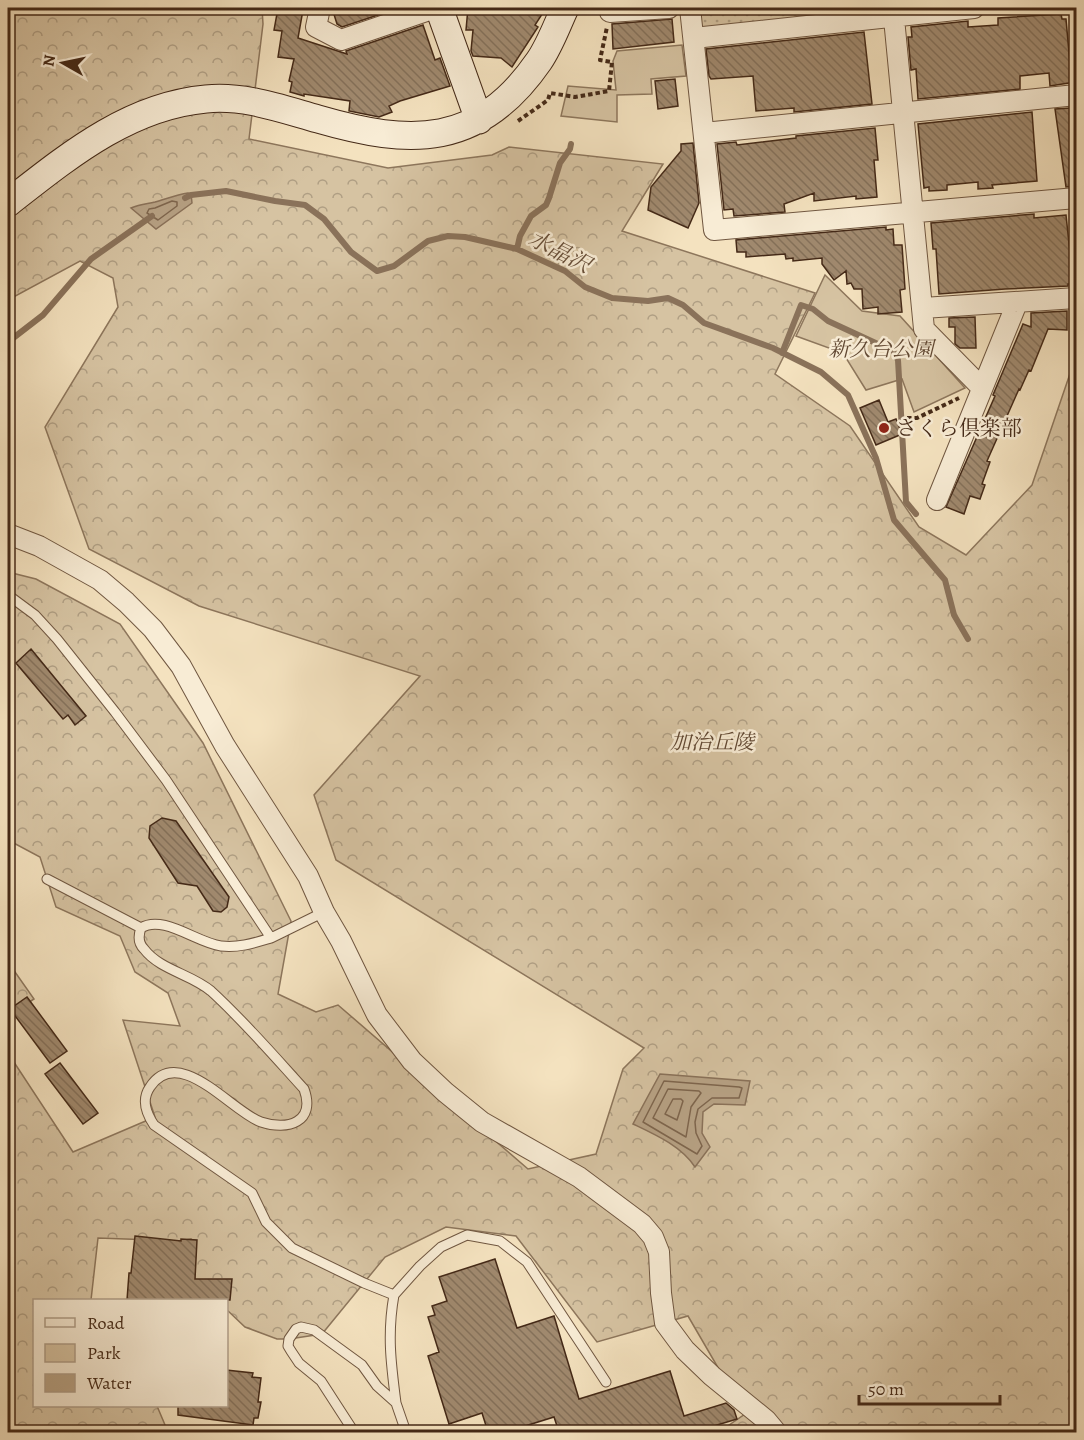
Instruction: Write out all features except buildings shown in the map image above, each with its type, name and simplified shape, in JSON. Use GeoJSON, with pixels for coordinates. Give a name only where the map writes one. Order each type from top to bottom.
{"type":"FeatureCollection","features":[{"type":"Feature","properties":{"kind":"street"},"geometry":{"type":"LineString","coordinates":[[320,8],[316,27],[341,40],[437,8],[479,120]]}},
{"type":"Feature","properties":{"kind":"street"},"geometry":{"type":"LineString","coordinates":[[8,203],[77,150],[103,134],[133,118],[186,101],[209,98],[242,99],[355,130],[404,136],[437,134],[479,120],[507,99],[540,60],[566,8]]}},
{"type":"Feature","properties":{"kind":"street"},"geometry":{"type":"LineString","coordinates":[[610,12],[669,8]]}},
{"type":"Feature","properties":{"kind":"street"},"geometry":{"type":"LineString","coordinates":[[690,8],[714,230],[1077,198]]}},
{"type":"Feature","properties":{"kind":"street"},"geometry":{"type":"LineString","coordinates":[[693,38],[894,12],[974,8]]}},
{"type":"Feature","properties":{"kind":"street"},"geometry":{"type":"LineString","coordinates":[[894,12],[924,329],[981,387]]}},
{"type":"Feature","properties":{"kind":"street"},"geometry":{"type":"LineString","coordinates":[[704,133],[1077,95]]}},
{"type":"Feature","properties":{"kind":"street"},"geometry":{"type":"LineString","coordinates":[[923,308],[1077,298]]}},
{"type":"Feature","properties":{"kind":"street"},"geometry":{"type":"LineString","coordinates":[[937,500],[1017,303]]}},
{"type":"Feature","properties":{"kind":"street"},"geometry":{"type":"LineString","coordinates":[[8,534],[39,546],[100,580],[153,629],[180,666],[225,746],[308,876],[377,1015],[420,1069],[482,1122],[579,1177],[642,1224],[653,1237],[659,1252],[665,1323],[686,1350],[712,1376],[766,1420],[776,1432]]}},
{"type":"Feature","properties":{"kind":"lane"},"geometry":{"type":"LineString","coordinates":[[8,595],[35,615],[57,639],[115,712],[166,780],[271,938]]}},
{"type":"Feature","properties":{"kind":"lane"},"geometry":{"type":"LineString","coordinates":[[47,879],[141,928],[154,923],[164,925],[217,946],[242,946],[271,938],[324,912]]}},
{"type":"Feature","properties":{"kind":"lane"},"geometry":{"type":"LineString","coordinates":[[141,928],[139,938],[148,954],[209,990],[304,1089],[308,1099],[306,1112],[300,1120],[280,1125],[260,1122],[213,1087],[184,1074],[171,1073],[159,1077],[150,1086],[145,1096],[146,1112],[154,1125],[252,1193],[266,1222],[292,1248],[394,1295]]}},
{"type":"Feature","properties":{"kind":"lane"},"geometry":{"type":"LineString","coordinates":[[406,1432],[396,1403],[389,1346],[394,1295],[420,1266],[441,1248],[467,1235],[500,1241],[527,1262],[606,1382]]}},
{"type":"Feature","properties":{"kind":"lane"},"geometry":{"type":"LineString","coordinates":[[354,1432],[321,1380],[300,1363],[288,1346],[289,1339],[296,1329],[314,1330],[362,1365],[377,1386],[396,1403]]}},
{"type":"Feature","properties":{"kind":"path"},"geometry":{"type":"LineString","coordinates":[[575,98],[609,91],[612,62],[600,60],[610,12]]}},
{"type":"Feature","properties":{"kind":"path"},"geometry":{"type":"LineString","coordinates":[[907,418],[917,418],[981,387]]}},
{"type":"Feature","properties":{"kind":"green space","name":"加治丘陵"},"geometry":{"type":"Polygon","coordinates":[[[8,8],[262,8],[263,24],[249,139],[388,168],[492,155],[509,147],[663,164],[622,231],[815,293],[775,374],[850,426],[919,527],[966,555],[1032,485],[1076,356],[1076,1432],[719,1432],[745,1414],[688,1316],[597,1342],[516,1236],[446,1227],[385,1257],[322,1334],[289,1339],[277,1339],[245,1327],[228,1311],[228,1299],[215,1299],[195,1281],[191,1239],[181,1241],[98,1238],[91,1299],[33,1299],[33,1407],[157,1407],[168,1432],[8,1432],[8,1053],[73,1152],[155,1117],[123,1020],[180,1026],[168,993],[135,972],[120,936],[56,907],[40,857],[8,840],[8,572],[36,579],[120,624],[203,743],[291,921],[278,994],[316,1012],[338,1005],[528,1169],[596,1154],[623,1069],[644,1048],[336,860],[314,795],[420,676],[199,606],[89,549],[45,427],[118,307],[113,278],[80,261],[8,300],[8,8]]]}},
{"type":"Feature","properties":{"kind":"green space"},"geometry":{"type":"Polygon","coordinates":[[[737,8],[877,8],[700,27],[699,13],[702,11],[737,8]]]}},
{"type":"Feature","properties":{"kind":"green space"},"geometry":{"type":"Polygon","coordinates":[[[682,45],[686,76],[651,79],[652,94],[617,95],[617,122],[561,116],[568,86],[616,90],[613,61],[617,51],[682,45]]]}},
{"type":"Feature","properties":{"kind":"green space","name":"新久台公園"},"geometry":{"type":"Polygon","coordinates":[[[825,275],[862,311],[900,316],[965,388],[914,412],[902,379],[866,390],[843,353],[796,336],[825,275]]]}},
{"type":"Feature","properties":{"kind":"green space"},"geometry":{"type":"Polygon","coordinates":[[[8,962],[34,999],[8,1016],[8,962]]]}},
{"type":"Feature","properties":{"kind":"water"},"geometry":{"type":"Polygon","coordinates":[[[191,194],[192,203],[156,229],[131,208],[140,205],[191,194]]]}},
{"type":"Feature","properties":{"kind":"water"},"geometry":{"type":"Polygon","coordinates":[[[660,1074],[750,1081],[745,1105],[714,1104],[703,1112],[702,1133],[710,1147],[695,1167],[675,1147],[633,1124],[660,1074]]]}},
{"type":"Feature","properties":{"kind":"waterway"},"geometry":{"type":"LineString","coordinates":[[517,249],[520,236],[531,216],[546,205],[560,163],[571,144]]}},
{"type":"Feature","properties":{"kind":"waterway","name":"水晶沢"},"geometry":{"type":"LineString","coordinates":[[185,198],[191,195],[226,191],[305,205],[324,219],[351,252],[377,271],[394,266],[428,241],[448,236],[465,237],[517,249],[565,271],[585,287],[612,298],[648,301],[668,298],[683,305],[704,323],[773,348],[821,372],[848,395],[876,458],[894,520],[945,580],[954,615],[968,639]]}},
{"type":"Feature","properties":{"kind":"waterway","name":"水晶沢"},"geometry":{"type":"LineString","coordinates":[[8,342],[43,315],[91,259],[152,216]]}},
{"type":"Feature","properties":{"kind":"waterway"},"geometry":{"type":"LineString","coordinates":[[782,353],[801,305],[813,309],[828,321],[893,351],[898,360],[906,502],[916,514]]}},
{"type":"Feature","properties":{"kind":"place","name":"さくら倶楽部"},"geometry":{"type":"Point","coordinates":[884,428]}}]}
